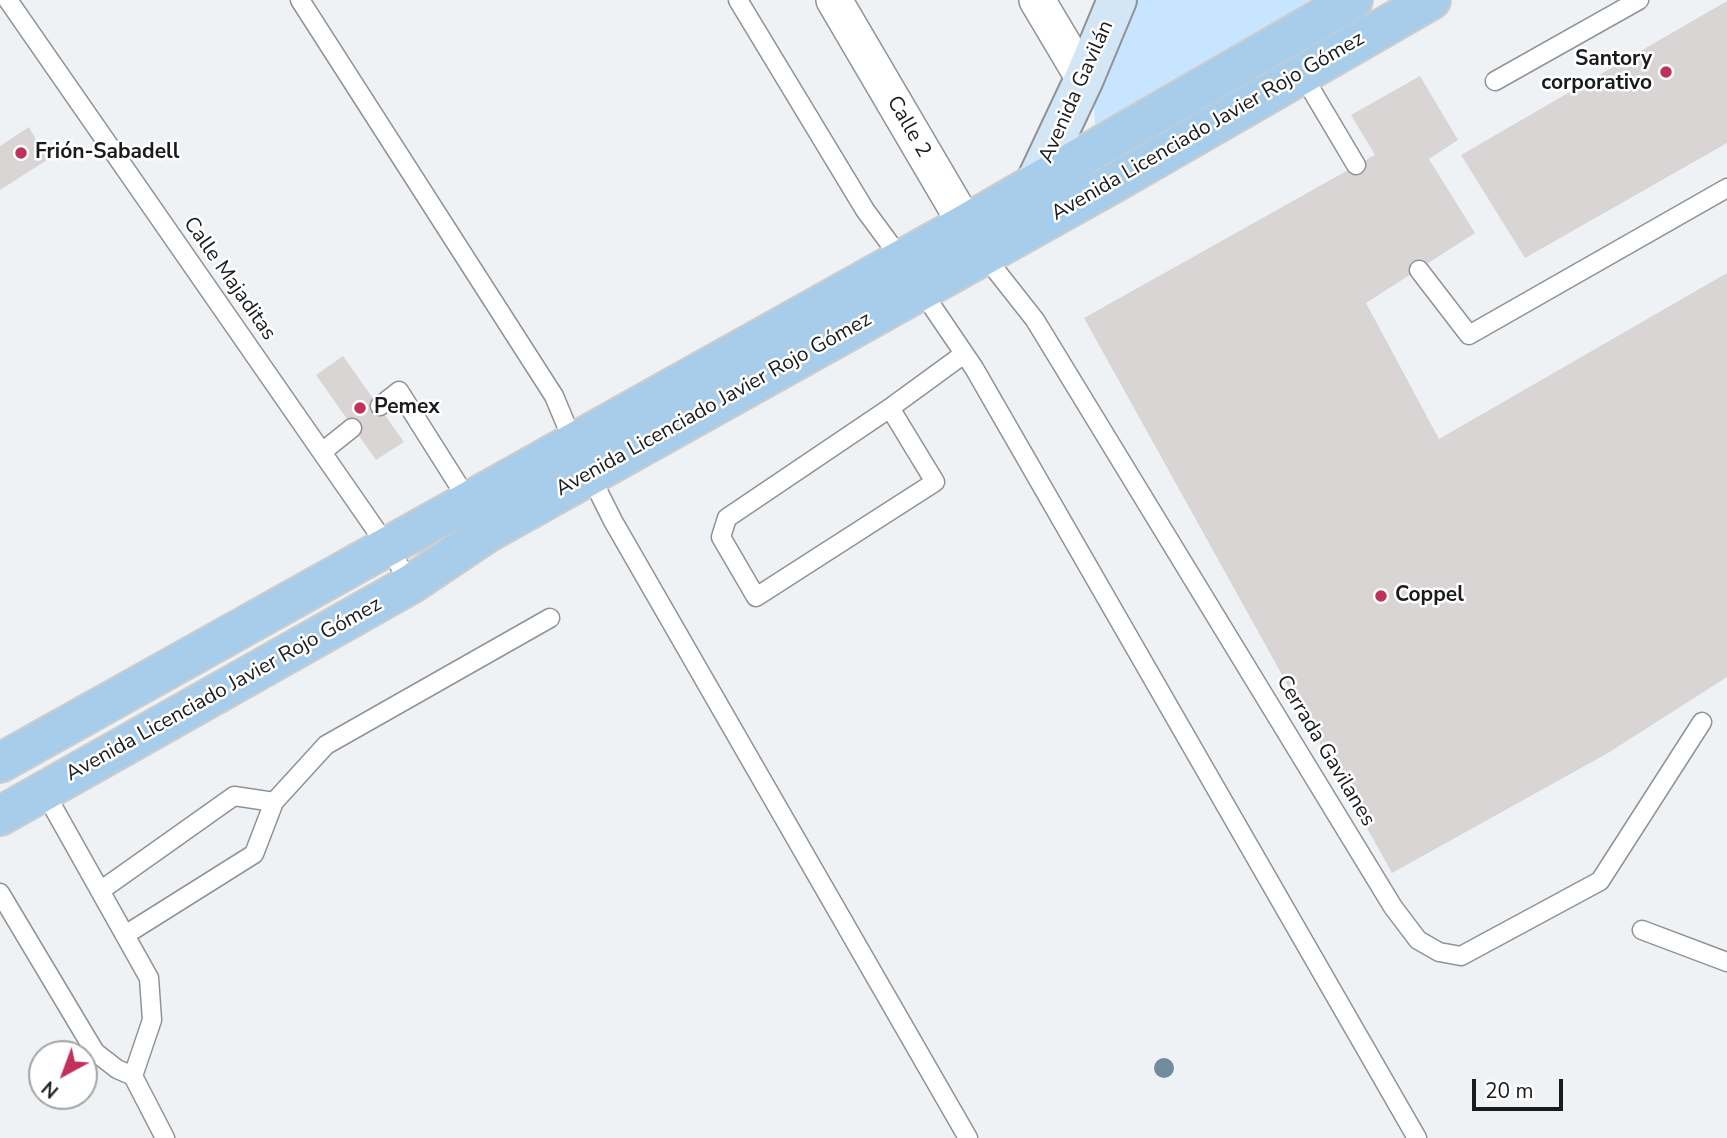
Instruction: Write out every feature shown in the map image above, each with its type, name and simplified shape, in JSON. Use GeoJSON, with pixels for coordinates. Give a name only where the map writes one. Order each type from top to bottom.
{"type":"FeatureCollection","features":[{"type":"Feature","properties":{"kind":"main road","name":"Avenida Gavilán"},"geometry":{"type":"LineString","coordinates":[[1035,183],[1084,79],[1117,0]]}},
{"type":"Feature","properties":{"kind":"main road","name":"Avenida Licenciado Javier Rojo Gómez"},"geometry":{"type":"LineString","coordinates":[[974,239],[1035,183],[1353,0]]}},
{"type":"Feature","properties":{"kind":"main road","name":"Avenida Licenciado Javier Rojo Gómez"},"geometry":{"type":"LineString","coordinates":[[0,816],[411,584],[486,533],[590,475],[911,275],[974,239],[1112,184],[1302,74],[1385,11],[1431,0]]}},
{"type":"Feature","properties":{"kind":"main road"},"geometry":{"type":"LineString","coordinates":[[1091,151],[1112,184]]}},
{"type":"Feature","properties":{"kind":"main road","name":"Avenida Licenciado Javier Rojo Gómez"},"geometry":{"type":"LineString","coordinates":[[0,763],[573,442],[911,275]]}},
{"type":"Feature","properties":{"kind":"street","name":"Calle 2"},"geometry":{"type":"LineString","coordinates":[[834,0],[974,239]]}},
{"type":"Feature","properties":{"kind":"street"},"geometry":{"type":"LineString","coordinates":[[1037,0],[1084,79]]}},
{"type":"Feature","properties":{"kind":"lane","name":"Calle Majaditas"},"geometry":{"type":"LineString","coordinates":[[8,0],[411,584]]}},
{"type":"Feature","properties":{"kind":"lane"},"geometry":{"type":"LineString","coordinates":[[300,0],[554,396],[573,442],[620,533],[968,1138]]}},
{"type":"Feature","properties":{"kind":"lane"},"geometry":{"type":"LineString","coordinates":[[738,0],[865,210],[964,354],[1417,1138]]}},
{"type":"Feature","properties":{"kind":"lane"},"geometry":{"type":"LineString","coordinates":[[1495,80],[1640,0]]}},
{"type":"Feature","properties":{"kind":"lane"},"geometry":{"type":"LineString","coordinates":[[1302,74],[1356,165]]}},
{"type":"Feature","properties":{"kind":"lane"},"geometry":{"type":"LineString","coordinates":[[1419,270],[1469,335],[1727,188]]}},
{"type":"Feature","properties":{"kind":"lane","name":"Cerrada Gavilanes"},"geometry":{"type":"LineString","coordinates":[[974,239],[1035,320],[1393,907],[1418,940],[1439,952],[1461,957],[1600,881],[1702,722]]}},
{"type":"Feature","properties":{"kind":"lane"},"geometry":{"type":"LineString","coordinates":[[890,408],[935,482],[756,597],[721,537],[727,518],[890,408],[964,354]]}},
{"type":"Feature","properties":{"kind":"lane"},"geometry":{"type":"LineString","coordinates":[[380,405],[399,391],[486,533]]}},
{"type":"Feature","properties":{"kind":"lane"},"geometry":{"type":"LineString","coordinates":[[322,452],[352,428]]}},
{"type":"Feature","properties":{"kind":"lane"},"geometry":{"type":"LineString","coordinates":[[125,935],[254,854],[274,802],[326,745],[550,618]]}},
{"type":"Feature","properties":{"kind":"lane"},"geometry":{"type":"LineString","coordinates":[[44,791],[149,978],[152,1020],[132,1076]]}},
{"type":"Feature","properties":{"kind":"lane"},"geometry":{"type":"LineString","coordinates":[[100,891],[234,796],[274,802]]}},
{"type":"Feature","properties":{"kind":"lane"},"geometry":{"type":"LineString","coordinates":[[0,893],[94,1052],[132,1076],[165,1138]]}},
{"type":"Feature","properties":{"kind":"lane"},"geometry":{"type":"LineString","coordinates":[[1642,930],[1727,962]]}},
{"type":"Feature","properties":{"kind":"shaded area"},"geometry":{"type":"Polygon","coordinates":[[[1131,0],[1318,0],[1095,125],[1093,82],[1131,0]]]}},
{"type":"Feature","properties":{"kind":"building","name":"Santory corporativo"},"geometry":{"type":"Polygon","coordinates":[[[1727,1],[1727,143],[1525,258],[1461,155],[1727,1]]]}},
{"type":"Feature","properties":{"kind":"building","name":"Coppel"},"geometry":{"type":"Polygon","coordinates":[[[1420,76],[1458,140],[1429,159],[1475,233],[1366,303],[1439,439],[1727,273],[1727,677],[1608,753],[1392,873],[1084,318],[1375,155],[1351,115],[1420,76]]]}},
{"type":"Feature","properties":{"kind":"building","name":"Frión-Sabadell"},"geometry":{"type":"Polygon","coordinates":[[[29,127],[47,160],[0,190],[0,146],[29,127]]]}},
{"type":"Feature","properties":{"kind":"building","name":"Pemex"},"geometry":{"type":"Polygon","coordinates":[[[343,356],[404,442],[376,460],[316,375],[343,356]]]}},
{"type":"Feature","properties":{"kind":"place","name":"Santory corporativo"},"geometry":{"type":"Point","coordinates":[1666,72]}},
{"type":"Feature","properties":{"kind":"place","name":"Frión-Sabadell"},"geometry":{"type":"Point","coordinates":[21,153]}},
{"type":"Feature","properties":{"kind":"place","name":"Pemex"},"geometry":{"type":"Point","coordinates":[360,408]}},
{"type":"Feature","properties":{"kind":"place","name":"Coppel"},"geometry":{"type":"Point","coordinates":[1381,596]}}]}
